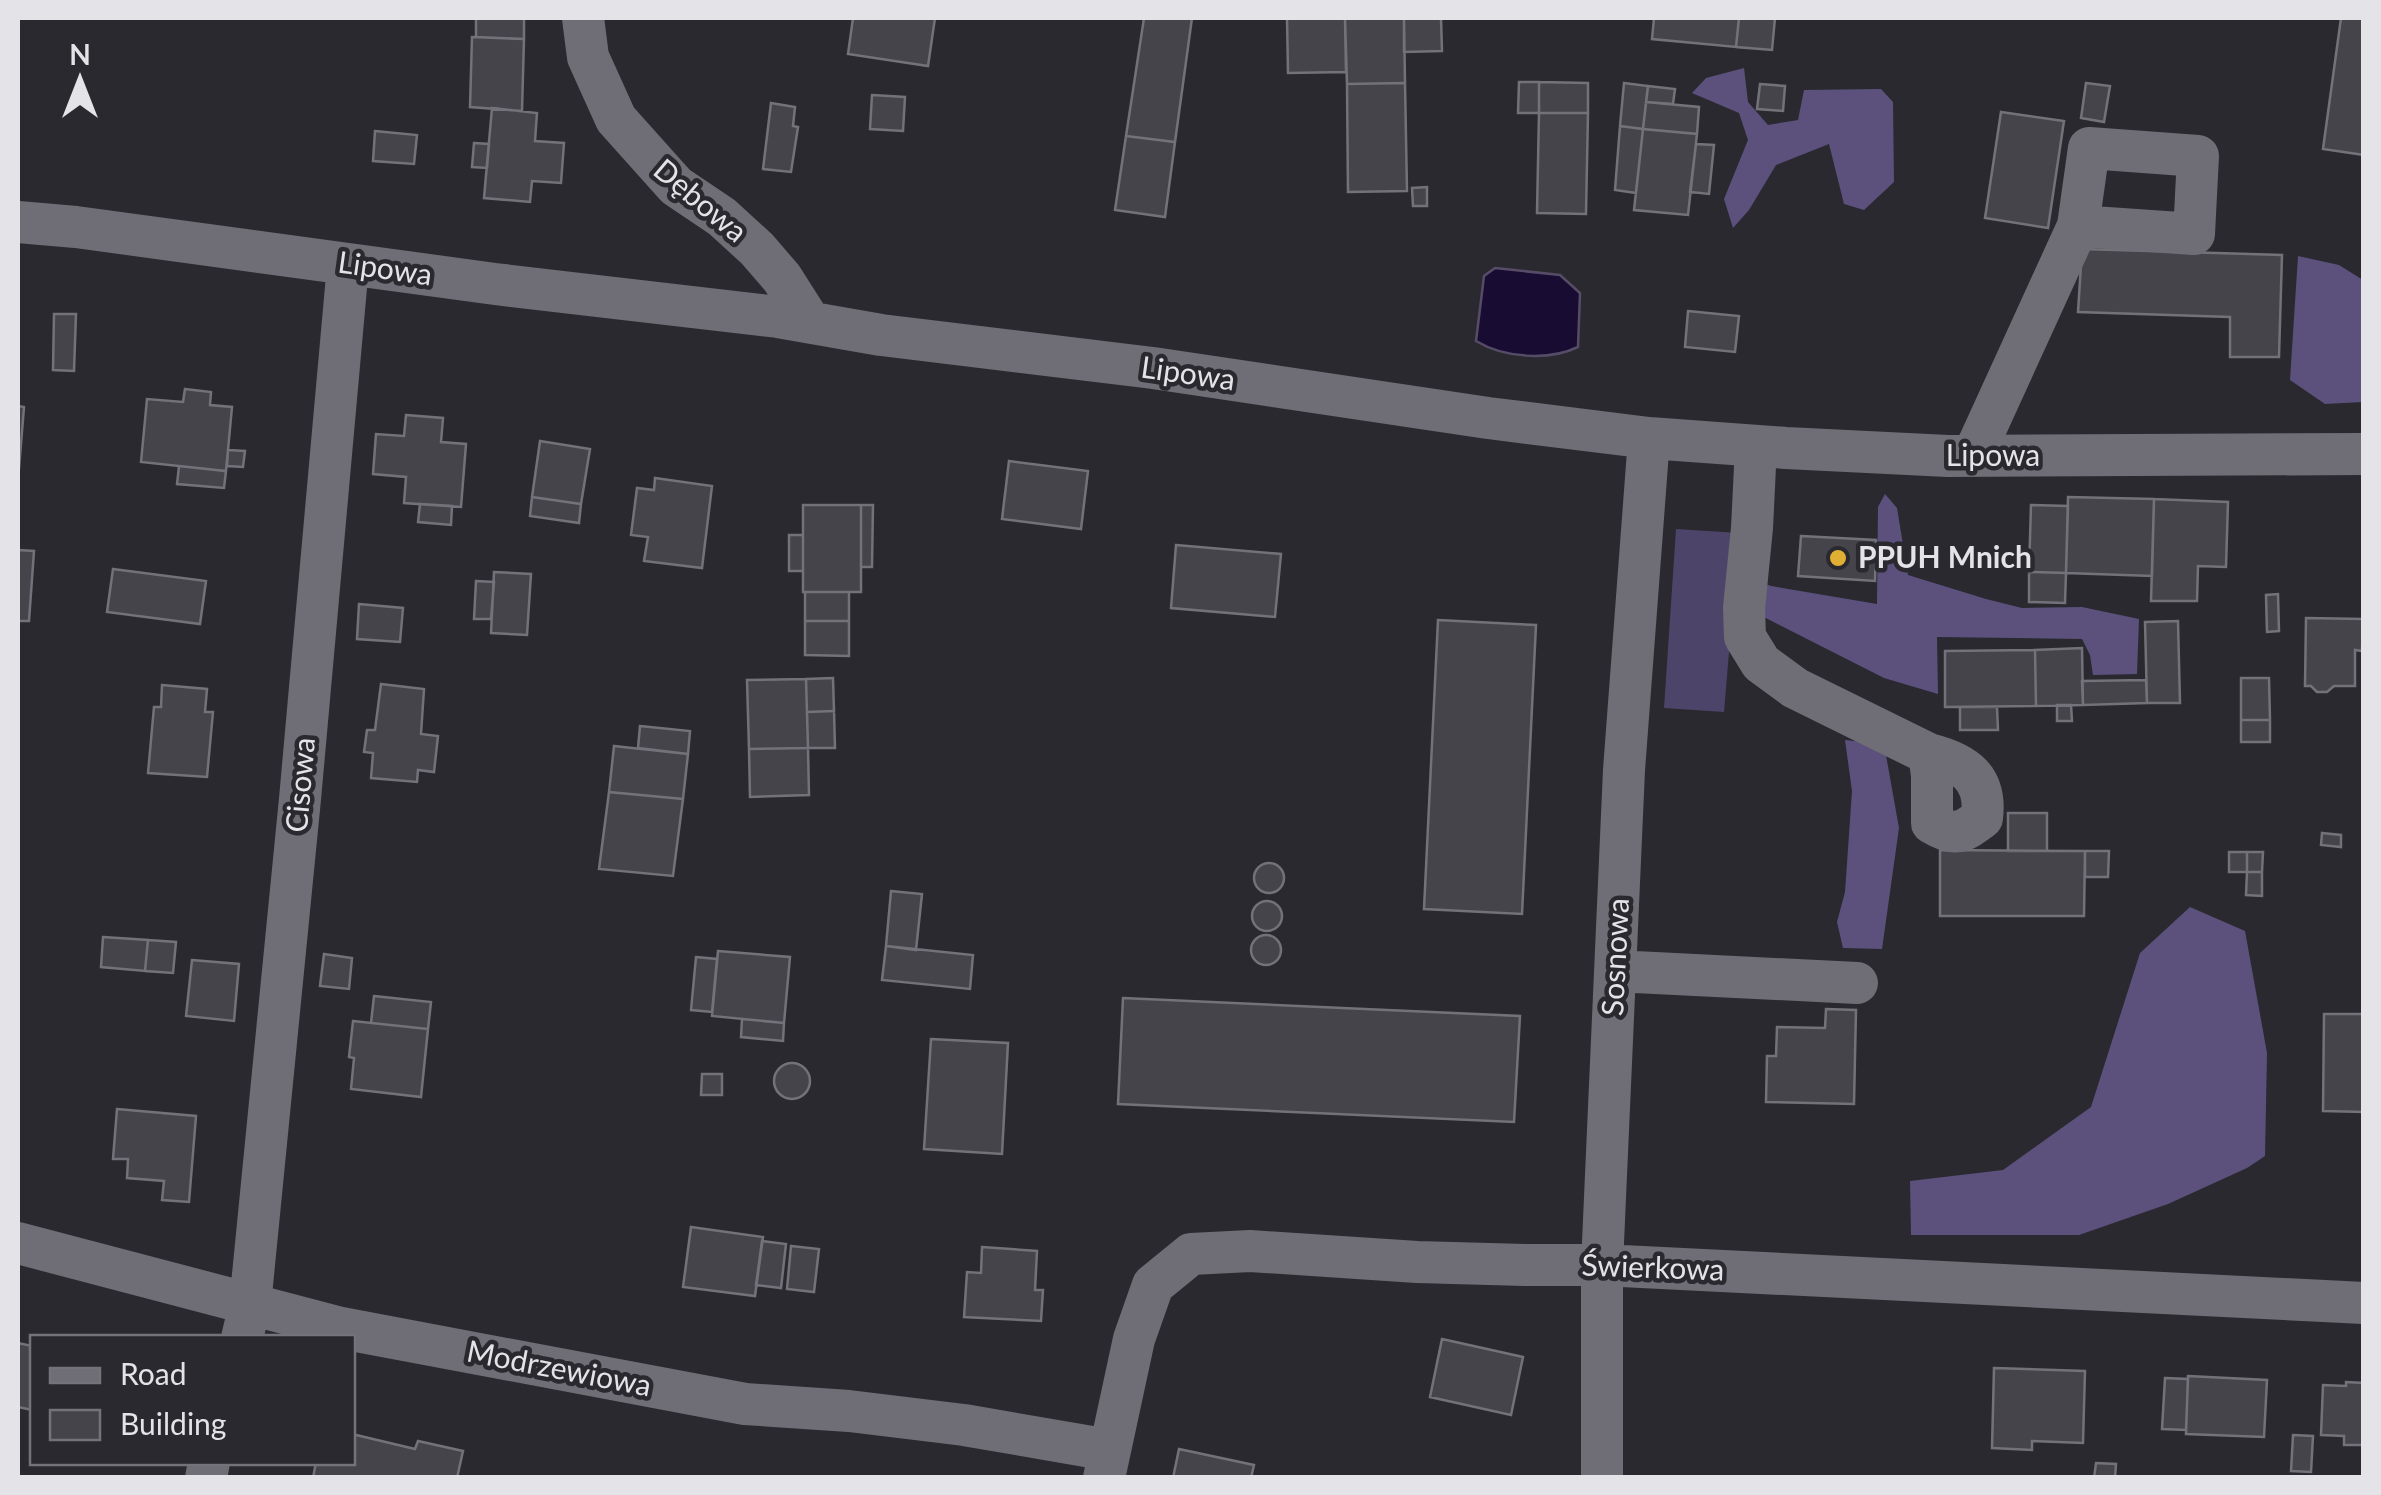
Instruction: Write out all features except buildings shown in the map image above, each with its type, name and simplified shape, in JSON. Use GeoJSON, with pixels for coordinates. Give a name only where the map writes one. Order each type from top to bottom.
{"type":"FeatureCollection","features":[{"type":"Feature","properties":{"kind":"street","name":"Dębowa"},"geometry":{"type":"LineString","coordinates":[[582,18],[588,57],[616,119],[676,186],[757,249],[782,278],[810,322]]}},
{"type":"Feature","properties":{"kind":"street","name":"Lipowa"},"geometry":{"type":"LineString","coordinates":[[18,222],[810,322],[1649,438],[1973,456],[2364,454]]}},
{"type":"Feature","properties":{"kind":"street"},"geometry":{"type":"LineString","coordinates":[[1973,456],[2078,226]]}},
{"type":"Feature","properties":{"kind":"street","name":"Cisowa"},"geometry":{"type":"LineString","coordinates":[[246,1321],[300,799],[348,264]]}},
{"type":"Feature","properties":{"kind":"street","name":"Sosnowa"},"geometry":{"type":"LineString","coordinates":[[1602,1478],[1602,1264],[1624,770],[1649,438]]}},
{"type":"Feature","properties":{"kind":"street"},"geometry":{"type":"LineString","coordinates":[[1756,446],[1745,637],[1761,663],[1795,688],[1929,754]]}},
{"type":"Feature","properties":{"kind":"street"},"geometry":{"type":"LineString","coordinates":[[1615,972],[1857,983]]}},
{"type":"Feature","properties":{"kind":"street","name":"Modrzewiowa"},"geometry":{"type":"LineString","coordinates":[[18,1244],[246,1321],[341,1328],[745,1404],[964,1425],[1107,1464]]}},
{"type":"Feature","properties":{"kind":"street","name":"Świerkowa"},"geometry":{"type":"LineString","coordinates":[[1107,1464],[1134,1340],[1153,1285],[1191,1254],[1250,1252],[1417,1262],[1602,1264],[2364,1302]]}},
{"type":"Feature","properties":{"kind":"shaded area"},"geometry":{"type":"Polygon","coordinates":[[[1744,68],[1748,102],[1768,125],[1798,120],[1804,90],[1881,89],[1893,102],[1894,182],[1864,210],[1844,204],[1829,144],[1776,165],[1749,210],[1733,228],[1724,199],[1748,140],[1739,113],[1692,93],[1706,78],[1744,68]]]}},
{"type":"Feature","properties":{"kind":"shaded area"},"geometry":{"type":"Polygon","coordinates":[[[2298,256],[2339,265],[2363,280],[2363,402],[2325,404],[2290,380],[2298,256]]]}},
{"type":"Feature","properties":{"kind":"shaded area"},"geometry":{"type":"Polygon","coordinates":[[[1495,268],[1560,275],[1580,293],[1578,347],[1527,356],[1476,341],[1484,276],[1495,268]]]}},
{"type":"Feature","properties":{"kind":"shaded area"},"geometry":{"type":"Polygon","coordinates":[[[1885,494],[1897,508],[1908,575],[2022,608],[2082,607],[2139,619],[2137,674],[2093,675],[2082,639],[1937,637],[1938,694],[1884,678],[1750,610],[1749,578],[1771,586],[1877,604],[1878,507],[1885,494]]]}},
{"type":"Feature","properties":{"kind":"shaded area"},"geometry":{"type":"Polygon","coordinates":[[[1676,529],[1739,533],[1724,712],[1664,708],[1676,529]]]}},
{"type":"Feature","properties":{"kind":"shaded area"},"geometry":{"type":"Polygon","coordinates":[[[1845,740],[1884,744],[1899,828],[1882,949],[1843,948],[1837,922],[1845,892],[1852,791],[1845,740]]]}},
{"type":"Feature","properties":{"kind":"shaded area"},"geometry":{"type":"Polygon","coordinates":[[[2190,907],[2245,931],[2267,1053],[2265,1156],[2168,1204],[2079,1235],[1911,1235],[1910,1181],[2003,1170],[2091,1107],[2140,953],[2190,907]]]}},
{"type":"Feature","properties":{"kind":"place","name":"PPUH Mnich"},"geometry":{"type":"Point","coordinates":[1838,558]}}]}
